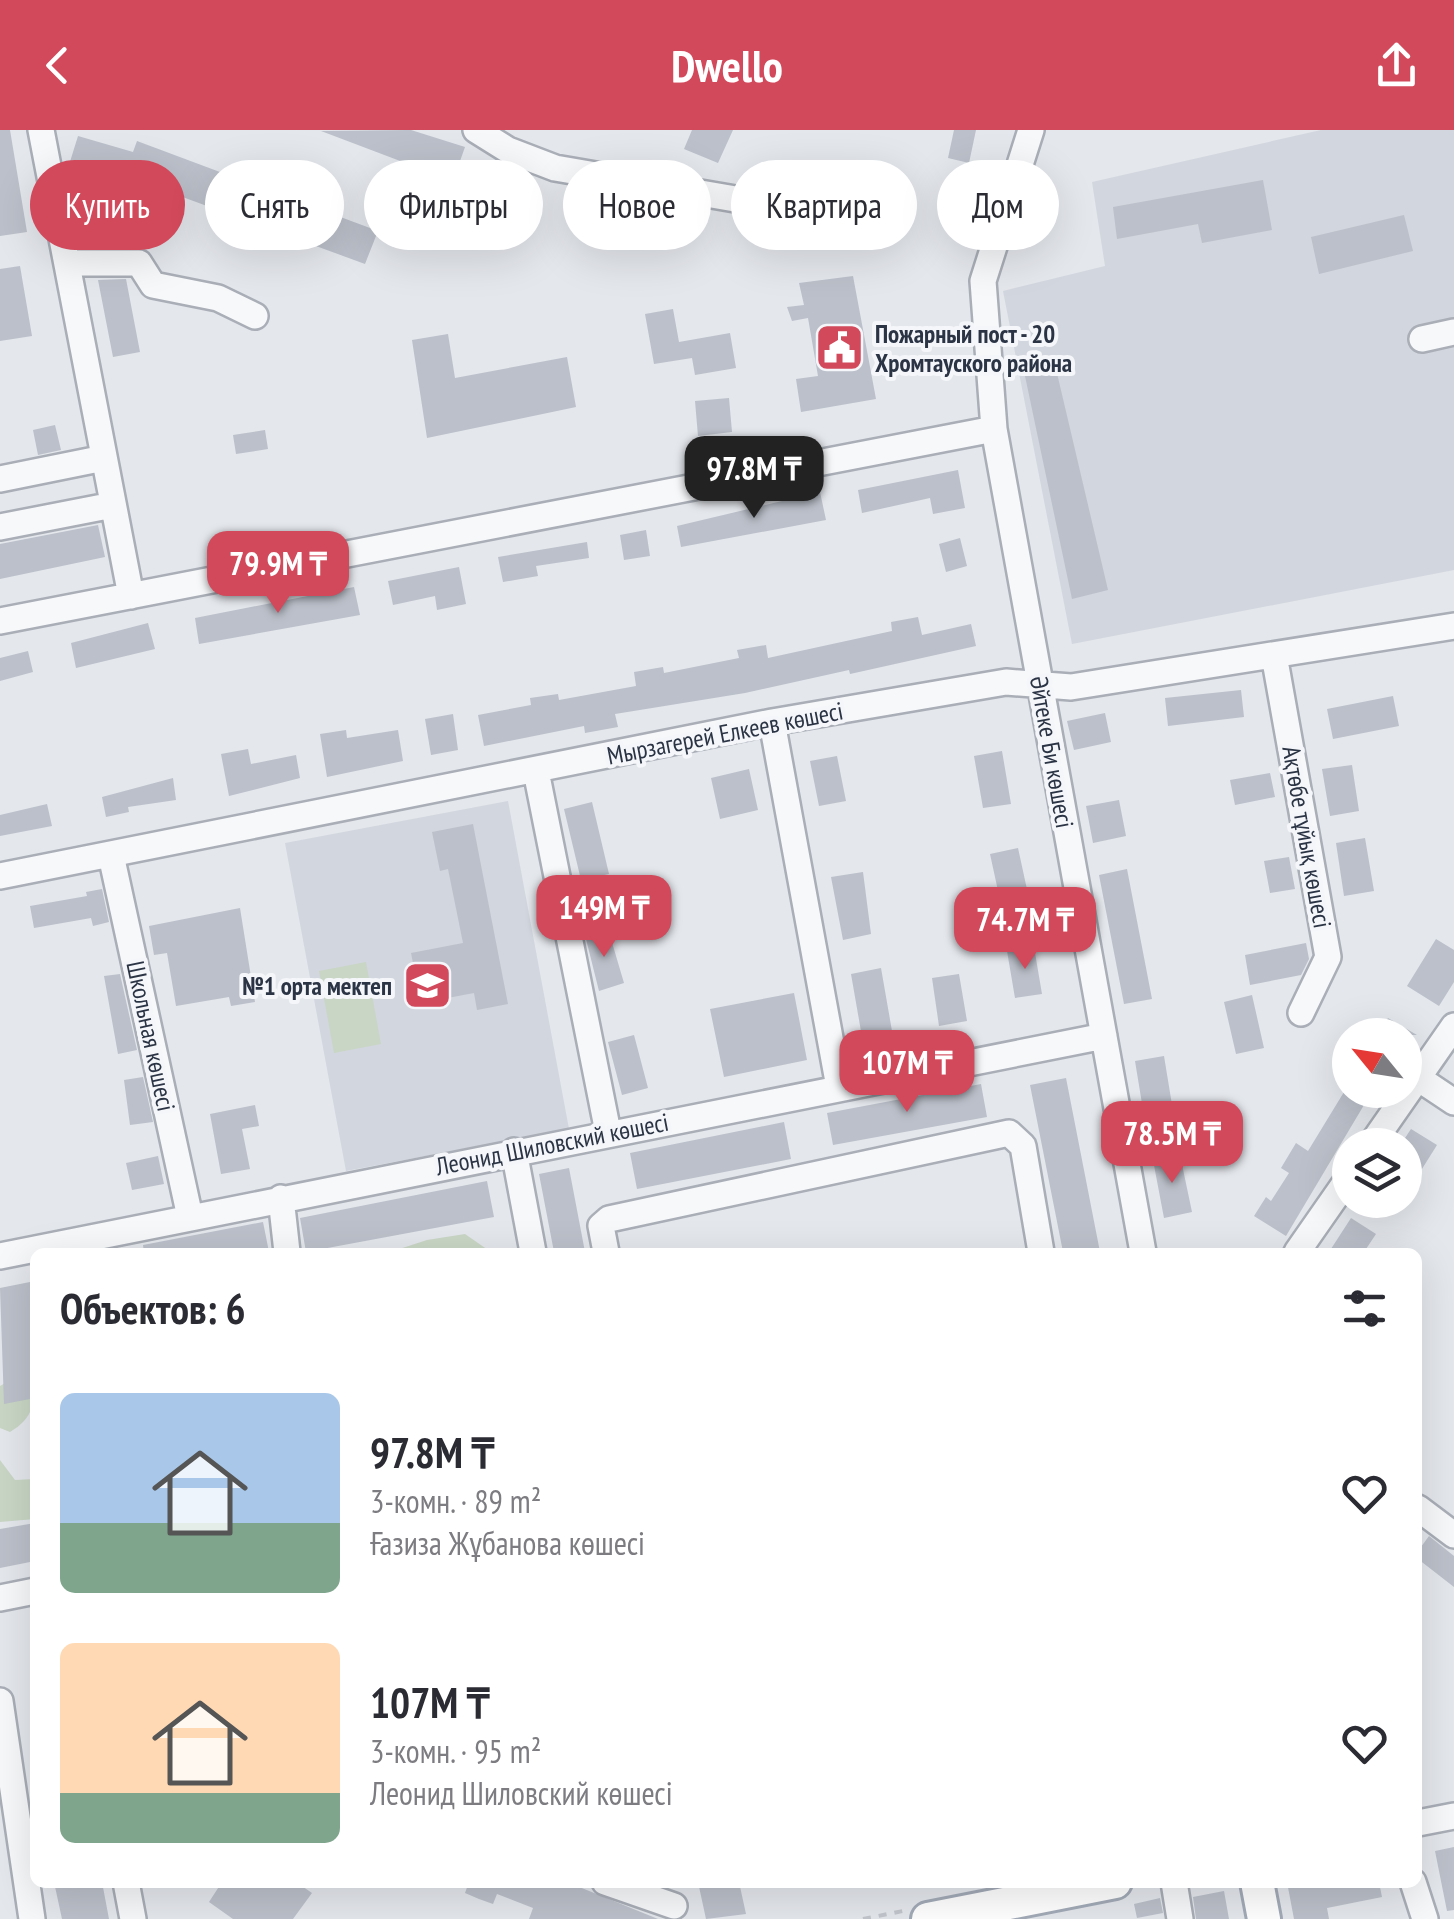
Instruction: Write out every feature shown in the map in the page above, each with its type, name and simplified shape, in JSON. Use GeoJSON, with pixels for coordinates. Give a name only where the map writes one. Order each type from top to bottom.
{"type":"FeatureCollection","features":[{"type":"Feature","properties":{"kind":"main road"},"geometry":{"type":"LineString","coordinates":[[928,1919],[989,1913],[1091,1888]]}},
{"type":"Feature","properties":{"kind":"main road"},"geometry":{"type":"LineString","coordinates":[[1259,1888],[1264,1919]]}},
{"type":"Feature","properties":{"kind":"street"},"geometry":{"type":"LineString","coordinates":[[41,130],[131,596]]}},
{"type":"Feature","properties":{"kind":"street"},"geometry":{"type":"LineString","coordinates":[[476,130],[508,150],[555,168],[731,198]]}},
{"type":"Feature","properties":{"kind":"street","name":"Әйтеке Би көшесі"},"geometry":{"type":"LineString","coordinates":[[1031,130],[983,280],[994,430],[1142,1248]]}},
{"type":"Feature","properties":{"kind":"street"},"geometry":{"type":"LineString","coordinates":[[66,263],[139,263],[153,285],[218,298],[254,316]]}},
{"type":"Feature","properties":{"kind":"street"},"geometry":{"type":"LineString","coordinates":[[1422,340],[1454,332]]}},
{"type":"Feature","properties":{"kind":"street"},"geometry":{"type":"LineString","coordinates":[[0,621],[994,430]]}},
{"type":"Feature","properties":{"kind":"street"},"geometry":{"type":"LineString","coordinates":[[0,479],[104,458]]}},
{"type":"Feature","properties":{"kind":"street"},"geometry":{"type":"LineString","coordinates":[[0,526],[113,505]]}},
{"type":"Feature","properties":{"kind":"street","name":"Мырзагерей Елкеев көшесі"},"geometry":{"type":"LineString","coordinates":[[0,876],[772,722],[1006,682],[1070,687],[1454,626]]}},
{"type":"Feature","properties":{"kind":"street","name":"Ақтөбе тұйық көшесі"},"geometry":{"type":"LineString","coordinates":[[1274,655],[1328,957],[1301,1013]]}},
{"type":"Feature","properties":{"kind":"street"},"geometry":{"type":"LineString","coordinates":[[772,722],[840,1087]]}},
{"type":"Feature","properties":{"kind":"street"},"geometry":{"type":"LineString","coordinates":[[536,771],[608,1132]]}},
{"type":"Feature","properties":{"kind":"street","name":"Школьная көшесі"},"geometry":{"type":"LineString","coordinates":[[111,854],[190,1217]]}},
{"type":"Feature","properties":{"kind":"street"},"geometry":{"type":"LineString","coordinates":[[1422,1072],[1454,1026]]}},
{"type":"Feature","properties":{"kind":"street","name":"Леонид Шиловский көшесі"},"geometry":{"type":"LineString","coordinates":[[39,1248],[1104,1036]]}},
{"type":"Feature","properties":{"kind":"street"},"geometry":{"type":"LineString","coordinates":[[1422,1081],[1454,1102]]}},
{"type":"Feature","properties":{"kind":"street"},"geometry":{"type":"LineString","coordinates":[[605,1248],[601,1226],[609,1218],[1008,1133],[1022,1146],[1040,1248]]}},
{"type":"Feature","properties":{"kind":"street"},"geometry":{"type":"LineString","coordinates":[[514,1151],[532,1248]]}},
{"type":"Feature","properties":{"kind":"street"},"geometry":{"type":"LineString","coordinates":[[281,1198],[287,1248]]}},
{"type":"Feature","properties":{"kind":"street"},"geometry":{"type":"LineString","coordinates":[[1300,1248],[1332,1202]]}},
{"type":"Feature","properties":{"kind":"street","name":"Леонид Шиловский көшесі"},"geometry":{"type":"LineString","coordinates":[[0,1256],[30,1250]]}},
{"type":"Feature","properties":{"kind":"street"},"geometry":{"type":"LineString","coordinates":[[1422,1511],[1454,1535]]}},
{"type":"Feature","properties":{"kind":"street"},"geometry":{"type":"LineString","coordinates":[[0,1598],[30,1592]]}},
{"type":"Feature","properties":{"kind":"street"},"geometry":{"type":"LineString","coordinates":[[0,1700],[24,1781],[30,1884]]}},
{"type":"Feature","properties":{"kind":"street"},"geometry":{"type":"LineString","coordinates":[[1422,1823],[1454,1816]]}},
{"type":"Feature","properties":{"kind":"street"},"geometry":{"type":"LineString","coordinates":[[30,1888],[32,1919]]}},
{"type":"Feature","properties":{"kind":"street"},"geometry":{"type":"LineString","coordinates":[[127,1888],[133,1919]]}},
{"type":"Feature","properties":{"kind":"street"},"geometry":{"type":"LineString","coordinates":[[624,1888],[673,1903]]}},
{"type":"Feature","properties":{"kind":"street"},"geometry":{"type":"LineString","coordinates":[[1175,1888],[1180,1919]]}},
{"type":"Feature","properties":{"kind":"street"},"geometry":{"type":"LineString","coordinates":[[1415,1888],[1425,1919]]}},
{"type":"Feature","properties":{"kind":"shaded area"},"geometry":{"type":"Polygon","coordinates":[[[1321,130],[1454,130],[1454,570],[1072,644],[1003,291],[1105,266],[1092,182],[1321,130]]]}},
{"type":"Feature","properties":{"kind":"shaded area","name":"№1 орта мектеп"},"geometry":{"type":"Polygon","coordinates":[[[508,801],[569,1129],[346,1171],[285,843],[508,801]]]}},
{"type":"Feature","properties":{"kind":"green space"},"geometry":{"type":"Polygon","coordinates":[[[366,962],[381,1044],[334,1053],[319,971],[366,962]]]}},
{"type":"Feature","properties":{"kind":"green space"},"geometry":{"type":"Polygon","coordinates":[[[465,1234],[485,1248],[402,1248],[465,1234]]]}},
{"type":"Feature","properties":{"kind":"green space"},"geometry":{"type":"Polygon","coordinates":[[[18,1376],[30,1376],[30,1409],[24,1421],[10,1432],[0,1428],[0,1386],[18,1376]]]}},
{"type":"Feature","properties":{"kind":"green space"},"geometry":{"type":"Polygon","coordinates":[[[0,1460],[15,1480],[30,1479],[30,1519],[0,1522],[0,1460]]]}},
{"type":"Feature","properties":{"kind":"building"},"geometry":{"type":"Polygon","coordinates":[[[0,130],[10,130],[27,232],[0,236],[0,130]]]}},
{"type":"Feature","properties":{"kind":"building"},"geometry":{"type":"Polygon","coordinates":[[[411,130],[465,147],[460,160],[398,160],[321,131],[411,130]]]}},
{"type":"Feature","properties":{"kind":"building"},"geometry":{"type":"Polygon","coordinates":[[[692,130],[733,130],[718,163],[684,149],[692,130]]]}},
{"type":"Feature","properties":{"kind":"building"},"geometry":{"type":"Polygon","coordinates":[[[954,130],[976,130],[970,160],[948,158],[954,130]]]}},
{"type":"Feature","properties":{"kind":"building"},"geometry":{"type":"Polygon","coordinates":[[[78,136],[133,152],[137,141],[205,166],[205,205],[185,198],[185,160],[71,160],[78,136]]]}},
{"type":"Feature","properties":{"kind":"building"},"geometry":{"type":"Polygon","coordinates":[[[1263,180],[1272,230],[1202,243],[1198,224],[1117,239],[1113,207],[1263,180]]]}},
{"type":"Feature","properties":{"kind":"building"},"geometry":{"type":"Polygon","coordinates":[[[1404,215],[1413,251],[1319,274],[1311,237],[1404,215]]]}},
{"type":"Feature","properties":{"kind":"building"},"geometry":{"type":"Polygon","coordinates":[[[344,218],[364,226],[364,250],[371,250],[365,264],[327,250],[344,250],[344,218]]]}},
{"type":"Feature","properties":{"kind":"building"},"geometry":{"type":"Polygon","coordinates":[[[20,266],[32,336],[0,341],[0,269],[20,266]]]}},
{"type":"Feature","properties":{"kind":"building","name":"Пожарный пост - 20 Хромтауского района"},"geometry":{"type":"Polygon","coordinates":[[[853,276],[876,399],[801,412],[796,379],[818,376],[808,318],[792,321],[787,307],[804,305],[799,283],[853,276]]]}},
{"type":"Feature","properties":{"kind":"building"},"geometry":{"type":"Polygon","coordinates":[[[126,279],[140,352],[113,357],[98,280],[126,279]]]}},
{"type":"Feature","properties":{"kind":"building"},"geometry":{"type":"Polygon","coordinates":[[[673,309],[679,342],[730,333],[736,368],[695,375],[692,358],[654,364],[645,314],[673,309]]]}},
{"type":"Feature","properties":{"kind":"building"},"geometry":{"type":"Polygon","coordinates":[[[448,334],[455,378],[567,357],[576,407],[427,438],[412,340],[448,334]]]}},
{"type":"Feature","properties":{"kind":"building"},"geometry":{"type":"Polygon","coordinates":[[[1056,369],[1108,590],[1072,599],[1025,376],[1056,369]]]}},
{"type":"Feature","properties":{"kind":"building"},"geometry":{"type":"Polygon","coordinates":[[[729,398],[732,432],[698,436],[695,401],[729,398]]]}},
{"type":"Feature","properties":{"kind":"building"},"geometry":{"type":"Polygon","coordinates":[[[55,425],[61,450],[38,455],[33,430],[55,425]]]}},
{"type":"Feature","properties":{"kind":"building"},"geometry":{"type":"Polygon","coordinates":[[[265,430],[268,449],[236,454],[233,435],[265,430]]]}},
{"type":"Feature","properties":{"kind":"building"},"geometry":{"type":"Polygon","coordinates":[[[958,470],[965,508],[933,514],[930,498],[862,513],[858,490],[958,470]]]}},
{"type":"Feature","properties":{"kind":"building"},"geometry":{"type":"Polygon","coordinates":[[[820,492],[826,520],[681,547],[677,526],[820,492]]]}},
{"type":"Feature","properties":{"kind":"building"},"geometry":{"type":"Polygon","coordinates":[[[98,525],[105,557],[0,579],[0,544],[98,525]]]}},
{"type":"Feature","properties":{"kind":"building"},"geometry":{"type":"Polygon","coordinates":[[[646,530],[650,556],[624,560],[620,535],[646,530]]]}},
{"type":"Feature","properties":{"kind":"building"},"geometry":{"type":"Polygon","coordinates":[[[960,538],[967,566],[946,572],[939,544],[960,538]]]}},
{"type":"Feature","properties":{"kind":"building"},"geometry":{"type":"Polygon","coordinates":[[[587,542],[589,558],[536,566],[538,576],[503,582],[498,557],[587,542]]]}},
{"type":"Feature","properties":{"kind":"building"},"geometry":{"type":"Polygon","coordinates":[[[459,567],[466,604],[437,610],[435,596],[393,605],[388,581],[459,567]]]}},
{"type":"Feature","properties":{"kind":"building"},"geometry":{"type":"Polygon","coordinates":[[[354,587],[360,615],[199,644],[195,618],[354,587]]]}},
{"type":"Feature","properties":{"kind":"building"},"geometry":{"type":"Polygon","coordinates":[[[918,617],[922,635],[971,624],[976,646],[850,674],[849,670],[745,693],[615,714],[618,727],[585,733],[584,726],[484,746],[478,715],[531,705],[530,698],[558,694],[559,700],[636,686],[634,672],[663,667],[664,673],[739,658],[737,650],[766,645],[768,658],[892,631],[891,622],[918,617]]]}},
{"type":"Feature","properties":{"kind":"building"},"geometry":{"type":"Polygon","coordinates":[[[148,623],[155,649],[76,668],[71,643],[148,623]]]}},
{"type":"Feature","properties":{"kind":"building"},"geometry":{"type":"Polygon","coordinates":[[[28,651],[33,672],[0,681],[0,658],[28,651]]]}},
{"type":"Feature","properties":{"kind":"building"},"geometry":{"type":"Polygon","coordinates":[[[1241,690],[1244,717],[1168,726],[1165,698],[1241,690]]]}},
{"type":"Feature","properties":{"kind":"building"},"geometry":{"type":"Polygon","coordinates":[[[1393,696],[1399,726],[1333,739],[1327,709],[1393,696]]]}},
{"type":"Feature","properties":{"kind":"building"},"geometry":{"type":"Polygon","coordinates":[[[1105,713],[1111,742],[1074,750],[1067,721],[1105,713]]]}},
{"type":"Feature","properties":{"kind":"building"},"geometry":{"type":"Polygon","coordinates":[[[453,714],[458,750],[431,755],[425,719],[453,714]]]}},
{"type":"Feature","properties":{"kind":"building"},"geometry":{"type":"Polygon","coordinates":[[[346,730],[347,738],[398,730],[403,761],[327,777],[320,734],[346,730]]]}},
{"type":"Feature","properties":{"kind":"building"},"geometry":{"type":"Polygon","coordinates":[[[248,749],[251,764],[296,755],[300,778],[229,796],[221,754],[248,749]]]}},
{"type":"Feature","properties":{"kind":"building"},"geometry":{"type":"Polygon","coordinates":[[[1002,751],[1011,804],[983,808],[974,756],[1002,751]]]}},
{"type":"Feature","properties":{"kind":"building"},"geometry":{"type":"Polygon","coordinates":[[[837,756],[846,801],[819,806],[810,761],[837,756]]]}},
{"type":"Feature","properties":{"kind":"building"},"geometry":{"type":"Polygon","coordinates":[[[1352,765],[1359,811],[1330,816],[1322,769],[1352,765]]]}},
{"type":"Feature","properties":{"kind":"building"},"geometry":{"type":"Polygon","coordinates":[[[749,769],[758,810],[720,819],[711,778],[749,769]]]}},
{"type":"Feature","properties":{"kind":"building"},"geometry":{"type":"Polygon","coordinates":[[[1270,773],[1275,797],[1235,805],[1230,780],[1270,773]]]}},
{"type":"Feature","properties":{"kind":"building"},"geometry":{"type":"Polygon","coordinates":[[[173,778],[176,800],[128,807],[129,812],[106,817],[102,797],[173,778]]]}},
{"type":"Feature","properties":{"kind":"building"},"geometry":{"type":"Polygon","coordinates":[[[1119,800],[1126,836],[1093,843],[1086,806],[1119,800]]]}},
{"type":"Feature","properties":{"kind":"building"},"geometry":{"type":"Polygon","coordinates":[[[592,802],[609,874],[581,880],[564,809],[592,802]]]}},
{"type":"Feature","properties":{"kind":"building"},"geometry":{"type":"Polygon","coordinates":[[[47,804],[52,826],[0,836],[0,815],[47,804]]]}},
{"type":"Feature","properties":{"kind":"building"},"geometry":{"type":"Polygon","coordinates":[[[473,824],[508,1004],[477,1010],[474,993],[421,1003],[411,953],[463,943],[448,869],[440,871],[432,832],[473,824]]]}},
{"type":"Feature","properties":{"kind":"building"},"geometry":{"type":"Polygon","coordinates":[[[1365,838],[1374,891],[1344,896],[1336,843],[1365,838]]]}},
{"type":"Feature","properties":{"kind":"building"},"geometry":{"type":"Polygon","coordinates":[[[1018,848],[1028,894],[1000,900],[990,854],[1018,848]]]}},
{"type":"Feature","properties":{"kind":"building"},"geometry":{"type":"Polygon","coordinates":[[[1289,857],[1295,889],[1270,893],[1264,861],[1289,857]]]}},
{"type":"Feature","properties":{"kind":"building"},"geometry":{"type":"Polygon","coordinates":[[[1127,869],[1152,999],[1124,1004],[1099,875],[1127,869]]]}},
{"type":"Feature","properties":{"kind":"building"},"geometry":{"type":"Polygon","coordinates":[[[863,872],[871,934],[843,940],[831,877],[863,872]]]}},
{"type":"Feature","properties":{"kind":"building"},"geometry":{"type":"Polygon","coordinates":[[[102,889],[109,922],[93,926],[91,918],[34,928],[30,906],[87,896],[86,892],[102,889]]]}},
{"type":"Feature","properties":{"kind":"building"},"geometry":{"type":"Polygon","coordinates":[[[240,908],[255,1002],[231,1006],[229,997],[176,1006],[167,953],[154,955],[149,926],[240,908]]]}},
{"type":"Feature","properties":{"kind":"building"},"geometry":{"type":"Polygon","coordinates":[[[608,929],[624,983],[599,991],[585,935],[608,929]]]}},
{"type":"Feature","properties":{"kind":"building"},"geometry":{"type":"Polygon","coordinates":[[[1436,939],[1454,950],[1454,982],[1439,1006],[1407,986],[1436,939]]]}},
{"type":"Feature","properties":{"kind":"building"},"geometry":{"type":"Polygon","coordinates":[[[1306,943],[1309,959],[1301,975],[1250,985],[1245,955],[1306,943]]]}},
{"type":"Feature","properties":{"kind":"building"},"geometry":{"type":"Polygon","coordinates":[[[1034,947],[1042,994],[1015,998],[1007,951],[1034,947]]]}},
{"type":"Feature","properties":{"kind":"building"},"geometry":{"type":"Polygon","coordinates":[[[881,968],[892,1031],[862,1037],[851,974],[881,968]]]}},
{"type":"Feature","properties":{"kind":"building"},"geometry":{"type":"Polygon","coordinates":[[[120,974],[137,1050],[118,1054],[104,976],[120,974]]]}},
{"type":"Feature","properties":{"kind":"building"},"geometry":{"type":"Polygon","coordinates":[[[959,974],[967,1021],[939,1026],[932,978],[959,974]]]}},
{"type":"Feature","properties":{"kind":"building"},"geometry":{"type":"Polygon","coordinates":[[[794,993],[807,1060],[724,1077],[710,1009],[794,993]]]}},
{"type":"Feature","properties":{"kind":"building"},"geometry":{"type":"Polygon","coordinates":[[[1252,995],[1264,1048],[1236,1054],[1224,1002],[1252,995]]]}},
{"type":"Feature","properties":{"kind":"building"},"geometry":{"type":"Polygon","coordinates":[[[634,1035],[648,1088],[622,1095],[608,1042],[634,1035]]]}},
{"type":"Feature","properties":{"kind":"building"},"geometry":{"type":"Polygon","coordinates":[[[1164,1056],[1174,1117],[1145,1122],[1135,1061],[1164,1056]]]}},
{"type":"Feature","properties":{"kind":"building"},"geometry":{"type":"Polygon","coordinates":[[[143,1077],[153,1122],[130,1125],[124,1080],[143,1077]]]}},
{"type":"Feature","properties":{"kind":"building"},"geometry":{"type":"Polygon","coordinates":[[[1066,1078],[1099,1248],[1062,1248],[1030,1085],[1066,1078]]]}},
{"type":"Feature","properties":{"kind":"building"},"geometry":{"type":"Polygon","coordinates":[[[981,1084],[987,1117],[833,1145],[827,1113],[981,1084]]]}},
{"type":"Feature","properties":{"kind":"building"},"geometry":{"type":"Polygon","coordinates":[[[255,1105],[259,1126],[242,1129],[250,1169],[221,1174],[210,1114],[255,1105]]]}},
{"type":"Feature","properties":{"kind":"building"},"geometry":{"type":"Polygon","coordinates":[[[1334,1108],[1362,1108],[1350,1128],[1332,1128],[1332,1159],[1286,1236],[1254,1216],[1266,1197],[1271,1201],[1289,1173],[1281,1168],[1296,1143],[1308,1151],[1334,1108]]]}},
{"type":"Feature","properties":{"kind":"building"},"geometry":{"type":"Polygon","coordinates":[[[784,1122],[791,1159],[637,1189],[630,1153],[784,1122]]]}},
{"type":"Feature","properties":{"kind":"building"},"geometry":{"type":"Polygon","coordinates":[[[1422,1136],[1437,1145],[1422,1169],[1422,1136]]]}},
{"type":"Feature","properties":{"kind":"building"},"geometry":{"type":"Polygon","coordinates":[[[1180,1155],[1192,1212],[1164,1218],[1153,1160],[1180,1155]]]}},
{"type":"Feature","properties":{"kind":"building"},"geometry":{"type":"Polygon","coordinates":[[[158,1156],[164,1184],[132,1190],[126,1163],[158,1156]]]}},
{"type":"Feature","properties":{"kind":"building"},"geometry":{"type":"Polygon","coordinates":[[[569,1168],[584,1248],[553,1248],[539,1174],[569,1168]]]}},
{"type":"Feature","properties":{"kind":"building"},"geometry":{"type":"Polygon","coordinates":[[[487,1181],[494,1217],[327,1248],[305,1248],[300,1218],[487,1181]]]}},
{"type":"Feature","properties":{"kind":"building"},"geometry":{"type":"Polygon","coordinates":[[[1351,1218],[1376,1234],[1367,1248],[1332,1248],[1351,1218]]]}},
{"type":"Feature","properties":{"kind":"building"},"geometry":{"type":"Polygon","coordinates":[[[263,1222],[268,1248],[143,1248],[143,1245],[263,1222]]]}},
{"type":"Feature","properties":{"kind":"building"},"geometry":{"type":"Polygon","coordinates":[[[30,1282],[30,1399],[4,1404],[0,1288],[30,1282]]]}},
{"type":"Feature","properties":{"kind":"building"},"geometry":{"type":"Polygon","coordinates":[[[30,1524],[30,1562],[0,1568],[0,1529],[30,1524]]]}},
{"type":"Feature","properties":{"kind":"building"},"geometry":{"type":"Polygon","coordinates":[[[1429,1536],[1454,1556],[1454,1587],[1422,1562],[1422,1546],[1429,1536]]]}},
{"type":"Feature","properties":{"kind":"building"},"geometry":{"type":"Polygon","coordinates":[[[1454,1847],[1454,1910],[1447,1911],[1435,1851],[1454,1847]]]}},
{"type":"Feature","properties":{"kind":"building"},"geometry":{"type":"Polygon","coordinates":[[[55,1888],[103,1888],[109,1919],[62,1919],[55,1888]]]}},
{"type":"Feature","properties":{"kind":"building"},"geometry":{"type":"Polygon","coordinates":[[[218,1888],[305,1888],[312,1893],[293,1919],[233,1919],[209,1902],[218,1888]]]}},
{"type":"Feature","properties":{"kind":"building"},"geometry":{"type":"Polygon","coordinates":[[[467,1888],[582,1888],[658,1919],[529,1919],[533,1908],[497,1894],[493,1904],[465,1893],[467,1888]]]}},
{"type":"Feature","properties":{"kind":"building"},"geometry":{"type":"Polygon","coordinates":[[[699,1888],[740,1888],[746,1914],[706,1919],[699,1888]]]}},
{"type":"Feature","properties":{"kind":"building"},"geometry":{"type":"Polygon","coordinates":[[[1288,1888],[1380,1888],[1382,1897],[1327,1908],[1329,1919],[1294,1919],[1288,1888]]]}},
{"type":"Feature","properties":{"kind":"building"},"geometry":{"type":"Polygon","coordinates":[[[1224,1891],[1229,1919],[1196,1919],[1193,1897],[1224,1891]]]}},
{"type":"Feature","properties":{"kind":"building"},"geometry":{"type":"Polygon","coordinates":[[[1160,1898],[1163,1913],[1137,1918],[1134,1904],[1160,1898]]]}},
{"type":"Feature","properties":{"kind":"place","name":"Пожарный пост - 20 Хромтауского района"},"geometry":{"type":"Point","coordinates":[840,348]}},
{"type":"Feature","properties":{"kind":"place","name":"№1 орта мектеп"},"geometry":{"type":"Point","coordinates":[427,986]}}]}
